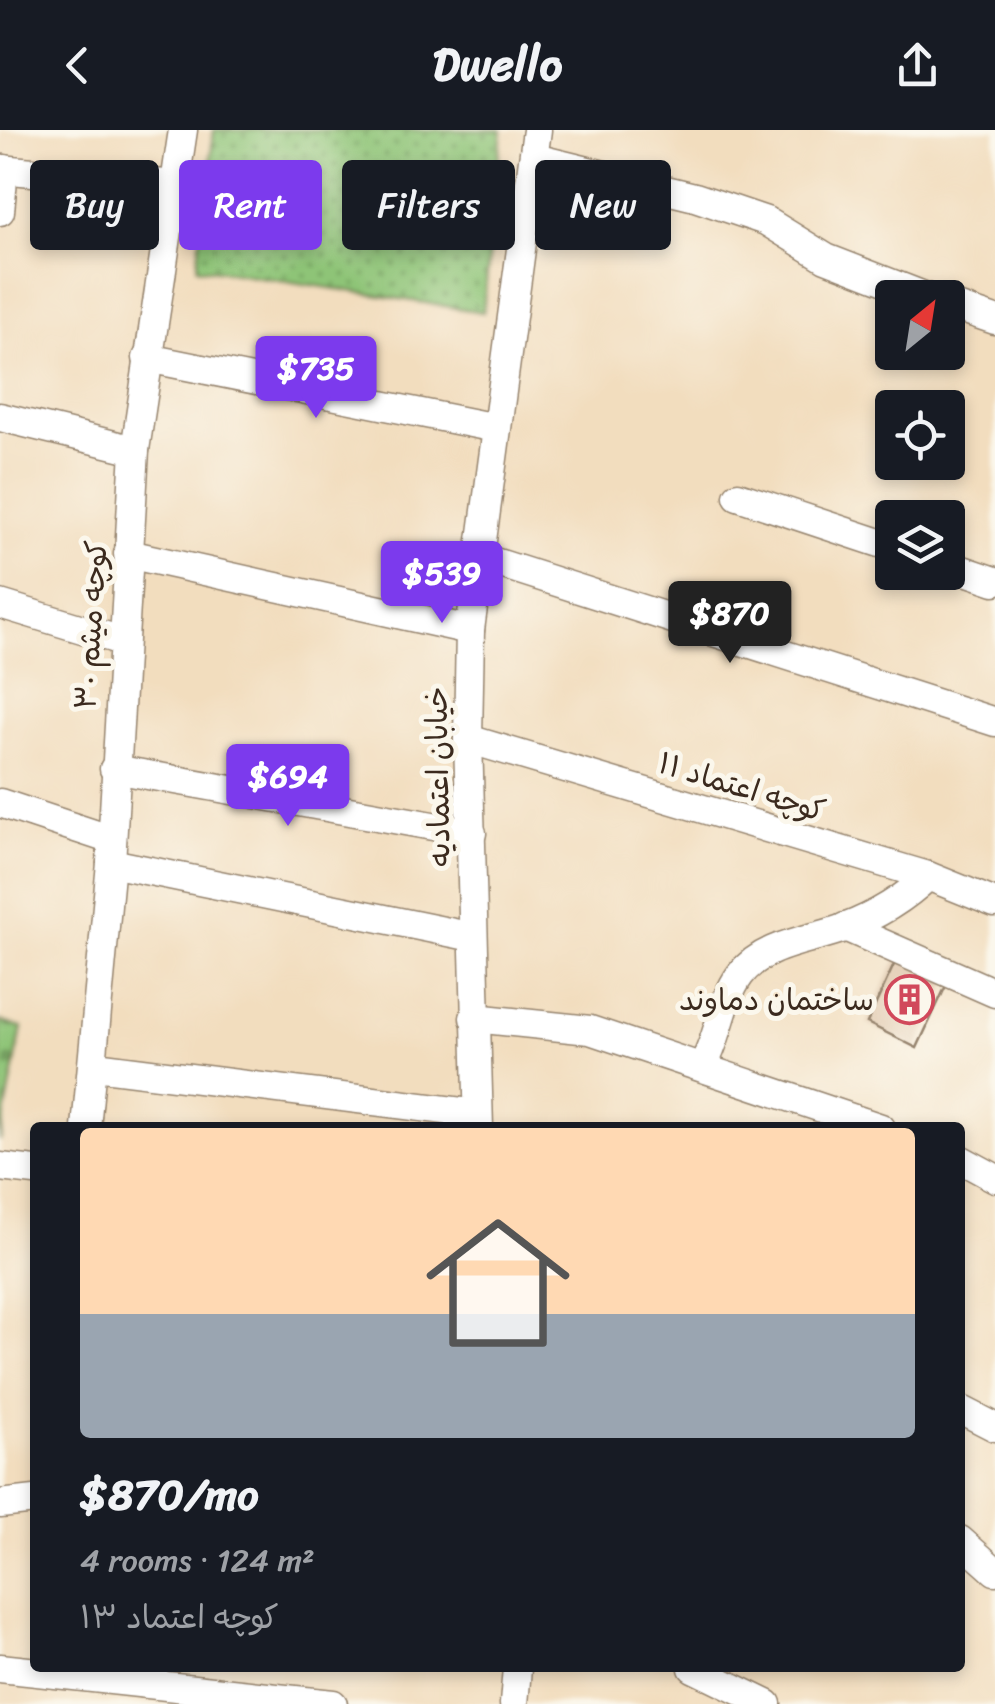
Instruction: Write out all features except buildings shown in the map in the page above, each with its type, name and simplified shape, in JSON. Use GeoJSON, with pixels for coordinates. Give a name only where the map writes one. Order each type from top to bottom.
{"type":"FeatureCollection","features":[{"type":"Feature","properties":{"kind":"street","name":"کوچه میثم ۳۰"},"geometry":{"type":"LineString","coordinates":[[87,1122],[95,1066],[135,450],[183,130]]}},
{"type":"Feature","properties":{"kind":"street"},"geometry":{"type":"LineString","coordinates":[[536,144],[766,221],[826,258],[883,280]]}},
{"type":"Feature","properties":{"kind":"street","name":"خیابان اعتمادیه"},"geometry":{"type":"LineString","coordinates":[[479,1121],[468,739],[470,630],[536,144]]}},
{"type":"Feature","properties":{"kind":"street"},"geometry":{"type":"LineString","coordinates":[[0,211],[2,169],[176,185]]}},
{"type":"Feature","properties":{"kind":"street"},"geometry":{"type":"LineString","coordinates":[[965,310],[995,320]]}},
{"type":"Feature","properties":{"kind":"street"},"geometry":{"type":"LineString","coordinates":[[147,358],[496,428]]}},
{"type":"Feature","properties":{"kind":"street"},"geometry":{"type":"LineString","coordinates":[[0,417],[135,450]]}},
{"type":"Feature","properties":{"kind":"street"},"geometry":{"type":"LineString","coordinates":[[738,496],[875,541]]}},
{"type":"Feature","properties":{"kind":"street"},"geometry":{"type":"LineString","coordinates":[[128,554],[470,630]]}},
{"type":"Feature","properties":{"kind":"street"},"geometry":{"type":"LineString","coordinates":[[482,558],[995,722]]}},
{"type":"Feature","properties":{"kind":"street"},"geometry":{"type":"LineString","coordinates":[[965,571],[995,581]]}},
{"type":"Feature","properties":{"kind":"street"},"geometry":{"type":"LineString","coordinates":[[0,604],[122,641]]}},
{"type":"Feature","properties":{"kind":"street","name":"کوچه اعتماد ۱۱"},"geometry":{"type":"LineString","coordinates":[[468,739],[928,876],[995,902]]}},
{"type":"Feature","properties":{"kind":"street"},"geometry":{"type":"LineString","coordinates":[[114,769],[472,834]]}},
{"type":"Feature","properties":{"kind":"street"},"geometry":{"type":"LineString","coordinates":[[0,803],[110,851],[472,937]]}},
{"type":"Feature","properties":{"kind":"street"},"geometry":{"type":"LineString","coordinates":[[702,1067],[716,1044],[739,976],[775,949],[845,927],[905,899],[928,876]]}},
{"type":"Feature","properties":{"kind":"street"},"geometry":{"type":"LineString","coordinates":[[845,927],[995,993]]}},
{"type":"Feature","properties":{"kind":"street"},"geometry":{"type":"LineString","coordinates":[[474,1018],[590,1030],[863,1122]]}},
{"type":"Feature","properties":{"kind":"street"},"geometry":{"type":"LineString","coordinates":[[95,1066],[479,1121]]}},
{"type":"Feature","properties":{"kind":"street"},"geometry":{"type":"LineString","coordinates":[[965,1163],[995,1178]]}},
{"type":"Feature","properties":{"kind":"street"},"geometry":{"type":"LineString","coordinates":[[0,1167],[30,1170]]}},
{"type":"Feature","properties":{"kind":"street"},"geometry":{"type":"LineString","coordinates":[[965,1412],[995,1427]]}},
{"type":"Feature","properties":{"kind":"street"},"geometry":{"type":"LineString","coordinates":[[0,1504],[30,1501]]}},
{"type":"Feature","properties":{"kind":"street"},"geometry":{"type":"LineString","coordinates":[[965,1545],[995,1572]]}},
{"type":"Feature","properties":{"kind":"street"},"geometry":{"type":"LineString","coordinates":[[0,1668],[30,1671]]}},
{"type":"Feature","properties":{"kind":"street"},"geometry":{"type":"LineString","coordinates":[[37,1672],[333,1704]]}},
{"type":"Feature","properties":{"kind":"street"},"geometry":{"type":"LineString","coordinates":[[514,1704],[517,1672]]}},
{"type":"Feature","properties":{"kind":"street"},"geometry":{"type":"LineString","coordinates":[[701,1672],[767,1704]]}},
{"type":"Feature","properties":{"kind":"green space"},"geometry":{"type":"Polygon","coordinates":[[[214,130],[502,130],[499,160],[342,160],[342,250],[489,250],[483,312],[197,267],[199,250],[322,250],[322,160],[210,160],[214,130]]]}},
{"type":"Feature","properties":{"kind":"green space"},"geometry":{"type":"Polygon","coordinates":[[[0,1021],[22,1028],[0,1141],[0,1021]]]}},
{"type":"Feature","properties":{"kind":"place","name":"ساختمان دماوند"},"geometry":{"type":"Point","coordinates":[909,1000]}}]}
